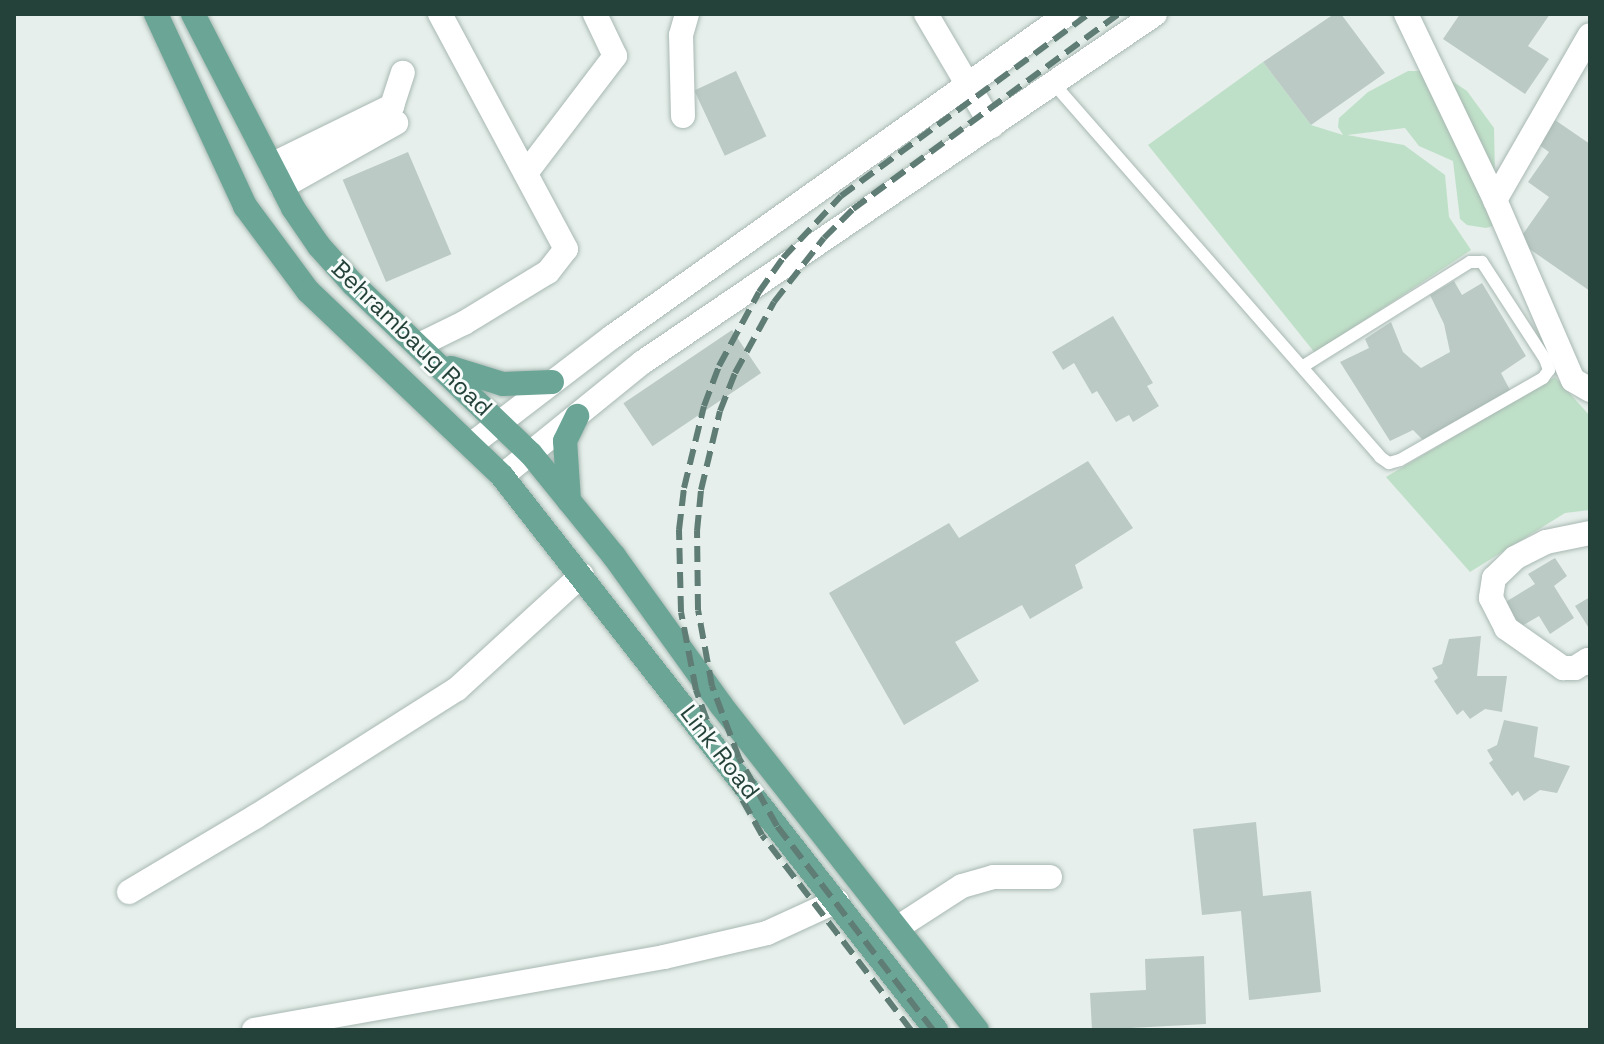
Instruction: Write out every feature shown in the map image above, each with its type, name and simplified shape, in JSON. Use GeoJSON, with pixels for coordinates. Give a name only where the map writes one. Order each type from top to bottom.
{"type":"FeatureCollection","features":[{"type":"Feature","properties":{"kind":"main road","name":"Behrambaug Road"},"geometry":{"type":"LineString","coordinates":[[156,14],[245,206],[308,291],[472,444],[502,476]]}},
{"type":"Feature","properties":{"kind":"main road","name":"Behrambaug Road"},"geometry":{"type":"LineString","coordinates":[[193,14],[276,176],[319,246],[353,284],[500,422],[561,492]]}},
{"type":"Feature","properties":{"kind":"main road"},"geometry":{"type":"LineString","coordinates":[[437,363],[503,384],[552,382]]}},
{"type":"Feature","properties":{"kind":"main road"},"geometry":{"type":"LineString","coordinates":[[561,492],[565,441],[577,416]]}},
{"type":"Feature","properties":{"kind":"main road","name":"Link Road"},"geometry":{"type":"LineString","coordinates":[[502,476],[936,1030]]}},
{"type":"Feature","properties":{"kind":"main road","name":"Link Road"},"geometry":{"type":"LineString","coordinates":[[561,492],[614,556],[721,705],[977,1030]]}},
{"type":"Feature","properties":{"kind":"street"},"geometry":{"type":"LineString","coordinates":[[419,345],[464,323],[548,272],[566,249],[440,14]]}},
{"type":"Feature","properties":{"kind":"street"},"geometry":{"type":"LineString","coordinates":[[526,173],[615,56],[595,14]]}},
{"type":"Feature","properties":{"kind":"street"},"geometry":{"type":"LineString","coordinates":[[683,116],[681,35],[687,14]]}},
{"type":"Feature","properties":{"kind":"street"},"geometry":{"type":"LineString","coordinates":[[926,14],[992,126]]}},
{"type":"Feature","properties":{"kind":"street"},"geometry":{"type":"LineString","coordinates":[[472,444],[552,382],[1067,14]]}},
{"type":"Feature","properties":{"kind":"street"},"geometry":{"type":"LineString","coordinates":[[502,476],[643,362],[1155,14]]}},
{"type":"Feature","properties":{"kind":"street"},"geometry":{"type":"LineString","coordinates":[[1406,14],[1495,200],[1573,380],[1590,390]]}},
{"type":"Feature","properties":{"kind":"street"},"geometry":{"type":"LineString","coordinates":[[1495,200],[1590,35]]}},
{"type":"Feature","properties":{"kind":"street"},"geometry":{"type":"LineString","coordinates":[[276,176],[392,106],[403,73]]}},
{"type":"Feature","properties":{"kind":"street"},"geometry":{"type":"LineString","coordinates":[[276,176],[396,123]]}},
{"type":"Feature","properties":{"kind":"street"},"geometry":{"type":"LineString","coordinates":[[1590,533],[1546,542],[1515,558],[1494,578],[1491,598],[1506,628],[1563,668],[1575,668],[1588,660],[1590,663]]}},
{"type":"Feature","properties":{"kind":"street"},"geometry":{"type":"LineString","coordinates":[[129,892],[457,689],[582,575]]}},
{"type":"Feature","properties":{"kind":"street"},"geometry":{"type":"LineString","coordinates":[[897,928],[962,886],[993,877],[1050,877]]}},
{"type":"Feature","properties":{"kind":"street"},"geometry":{"type":"LineString","coordinates":[[254,1030],[664,957],[767,933],[837,901]]}},
{"type":"Feature","properties":{"kind":"lane"},"geometry":{"type":"LineString","coordinates":[[1054,84],[1302,367],[1389,463],[1400,460],[1543,378],[1549,370],[1482,262],[1470,262],[1302,367]]}},
{"type":"Feature","properties":{"kind":"green space"},"geometry":{"type":"Polygon","coordinates":[[[1263,62],[1311,125],[1343,135],[1338,127],[1339,118],[1368,92],[1408,71],[1437,71],[1467,91],[1494,128],[1496,225],[1486,228],[1467,225],[1460,219],[1453,161],[1419,146],[1405,128],[1347,135],[1404,145],[1445,175],[1449,217],[1471,250],[1315,353],[1148,145],[1263,62]]]}},
{"type":"Feature","properties":{"kind":"green space"},"geometry":{"type":"Polygon","coordinates":[[[1555,377],[1590,416],[1590,510],[1565,513],[1470,572],[1386,477],[1555,377]]]}},
{"type":"Feature","properties":{"kind":"building"},"geometry":{"type":"Polygon","coordinates":[[[1334,14],[1341,14],[1385,73],[1311,125],[1263,62],[1334,14]]]}},
{"type":"Feature","properties":{"kind":"building"},"geometry":{"type":"Polygon","coordinates":[[[1460,14],[1550,14],[1528,46],[1549,59],[1525,94],[1443,39],[1460,14]]]}},
{"type":"Feature","properties":{"kind":"building"},"geometry":{"type":"Polygon","coordinates":[[[736,71],[766,136],[725,156],[694,90],[736,71]]]}},
{"type":"Feature","properties":{"kind":"building"},"geometry":{"type":"Polygon","coordinates":[[[1555,120],[1590,144],[1590,291],[1518,241],[1549,197],[1528,182],[1549,152],[1538,144],[1555,120]]]}},
{"type":"Feature","properties":{"kind":"building"},"geometry":{"type":"Polygon","coordinates":[[[408,152],[451,254],[386,282],[343,180],[408,152]]]}},
{"type":"Feature","properties":{"kind":"building"},"geometry":{"type":"Polygon","coordinates":[[[1454,281],[1462,295],[1482,283],[1526,356],[1501,373],[1511,392],[1425,442],[1413,430],[1390,441],[1340,362],[1369,348],[1365,339],[1391,322],[1403,352],[1421,368],[1450,352],[1444,324],[1430,295],[1454,281]]]}},
{"type":"Feature","properties":{"kind":"building"},"geometry":{"type":"Polygon","coordinates":[[[1113,316],[1153,383],[1147,386],[1159,406],[1133,422],[1129,415],[1116,422],[1097,391],[1092,394],[1074,363],[1063,370],[1052,352],[1113,316]]]}},
{"type":"Feature","properties":{"kind":"building"},"geometry":{"type":"Polygon","coordinates":[[[732,330],[761,373],[652,446],[623,403],[732,330]]]}},
{"type":"Feature","properties":{"kind":"building"},"geometry":{"type":"Polygon","coordinates":[[[1088,461],[1133,528],[1075,565],[1083,588],[1030,619],[1022,605],[955,642],[979,681],[904,725],[829,593],[949,523],[959,538],[1088,461]]]}},
{"type":"Feature","properties":{"kind":"building"},"geometry":{"type":"Polygon","coordinates":[[[1555,558],[1567,576],[1554,586],[1574,618],[1550,634],[1539,616],[1520,627],[1504,603],[1535,584],[1528,574],[1555,558]]]}},
{"type":"Feature","properties":{"kind":"building"},"geometry":{"type":"Polygon","coordinates":[[[1590,597],[1590,630],[1575,606],[1590,597]]]}},
{"type":"Feature","properties":{"kind":"building"},"geometry":{"type":"Polygon","coordinates":[[[1481,636],[1477,676],[1507,676],[1502,712],[1485,709],[1470,719],[1463,710],[1457,715],[1434,681],[1438,678],[1432,668],[1442,664],[1449,639],[1481,636]]]}},
{"type":"Feature","properties":{"kind":"building"},"geometry":{"type":"Polygon","coordinates":[[[1504,720],[1538,727],[1534,757],[1570,766],[1557,793],[1540,790],[1524,801],[1518,791],[1512,796],[1489,763],[1493,760],[1487,750],[1497,745],[1504,720]]]}},
{"type":"Feature","properties":{"kind":"building"},"geometry":{"type":"Polygon","coordinates":[[[1256,822],[1263,896],[1311,891],[1321,992],[1249,1000],[1241,911],[1202,915],[1193,829],[1256,822]]]}},
{"type":"Feature","properties":{"kind":"building"},"geometry":{"type":"Polygon","coordinates":[[[1204,956],[1206,1024],[1092,1030],[1090,993],[1146,990],[1145,959],[1204,956]]]}},
{"type":"Feature","properties":{"kind":"railway"},"geometry":{"type":"LineString","coordinates":[[911,1030],[762,835],[723,765],[696,690],[681,612],[679,530],[684,488],[704,406],[719,366],[759,292],[783,258],[841,196],[1089,14]]}},
{"type":"Feature","properties":{"kind":"railway"},"geometry":{"type":"LineString","coordinates":[[933,1030],[777,826],[739,758],[712,686],[698,610],[697,531],[701,490],[720,411],[735,373],[774,302],[824,238],[853,209],[1118,14]]}}]}
